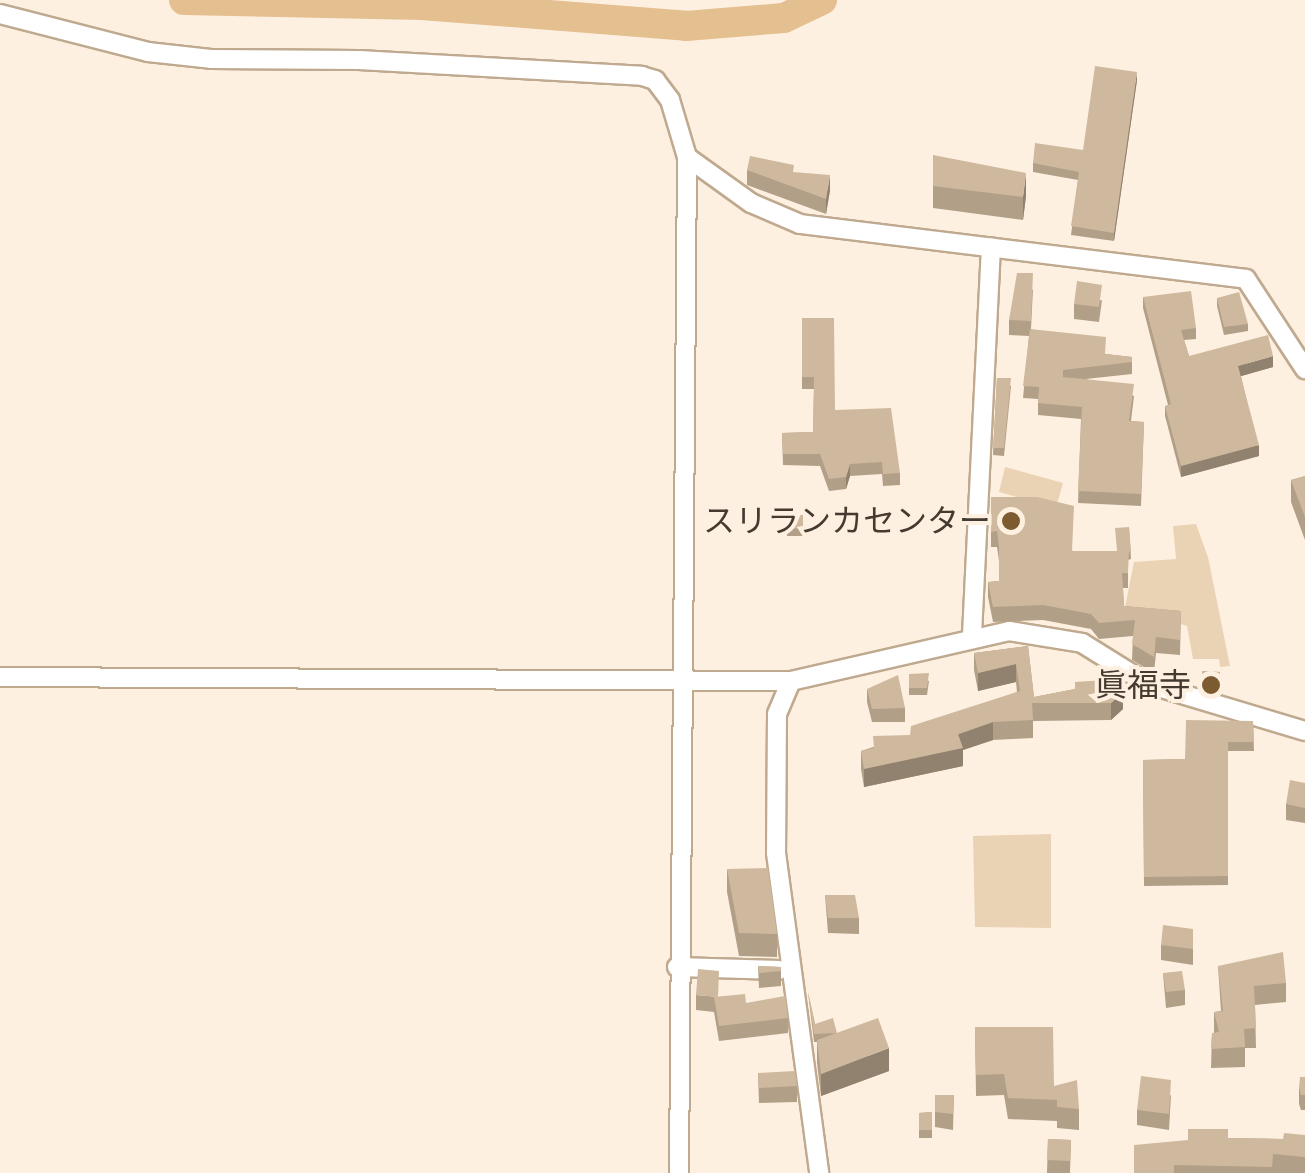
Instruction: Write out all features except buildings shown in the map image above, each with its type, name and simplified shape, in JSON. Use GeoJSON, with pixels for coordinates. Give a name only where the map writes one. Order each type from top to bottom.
{"type":"FeatureCollection","features":[{"type":"Feature","properties":{"kind":"street"},"geometry":{"type":"LineString","coordinates":[[0,14],[148,52],[211,59],[359,60],[642,76],[655,80],[670,100],[688,157],[678,1173]]}},
{"type":"Feature","properties":{"kind":"street"},"geometry":{"type":"LineString","coordinates":[[688,157],[751,203],[800,224],[1246,279],[1305,369]]}},
{"type":"Feature","properties":{"kind":"street"},"geometry":{"type":"LineString","coordinates":[[972,636],[991,247]]}},
{"type":"Feature","properties":{"kind":"street"},"geometry":{"type":"LineString","coordinates":[[0,676],[791,680],[972,636],[1008,631],[1082,642],[1148,684],[1305,731]]}},
{"type":"Feature","properties":{"kind":"street"},"geometry":{"type":"LineString","coordinates":[[791,680],[777,714],[774,755],[790,970],[820,1173]]}},
{"type":"Feature","properties":{"kind":"street"},"geometry":{"type":"LineString","coordinates":[[678,967],[790,970]]}},
{"type":"Feature","properties":{"kind":"shaded area"},"geometry":{"type":"Polygon","coordinates":[[[1005,467],[1063,483],[1056,508],[999,492],[1005,467]]]}},
{"type":"Feature","properties":{"kind":"shaded area"},"geometry":{"type":"Polygon","coordinates":[[[1196,524],[1208,557],[1230,666],[1220,667],[1219,659],[1193,659],[1187,626],[1125,607],[1134,562],[1176,559],[1173,526],[1196,524]]]}},
{"type":"Feature","properties":{"kind":"shaded area"},"geometry":{"type":"Polygon","coordinates":[[[1051,834],[1051,928],[975,927],[973,836],[1051,834]]]}},
{"type":"Feature","properties":{"kind":"waterway"},"geometry":{"type":"LineString","coordinates":[[184,0],[422,5],[686,26],[784,18],[822,0]]}},
{"type":"Feature","properties":{"kind":"place","name":"スリランカセンター"},"geometry":{"type":"Point","coordinates":[1011,521]}},
{"type":"Feature","properties":{"kind":"place","name":"眞福寺"},"geometry":{"type":"Point","coordinates":[1211,685]}}]}
